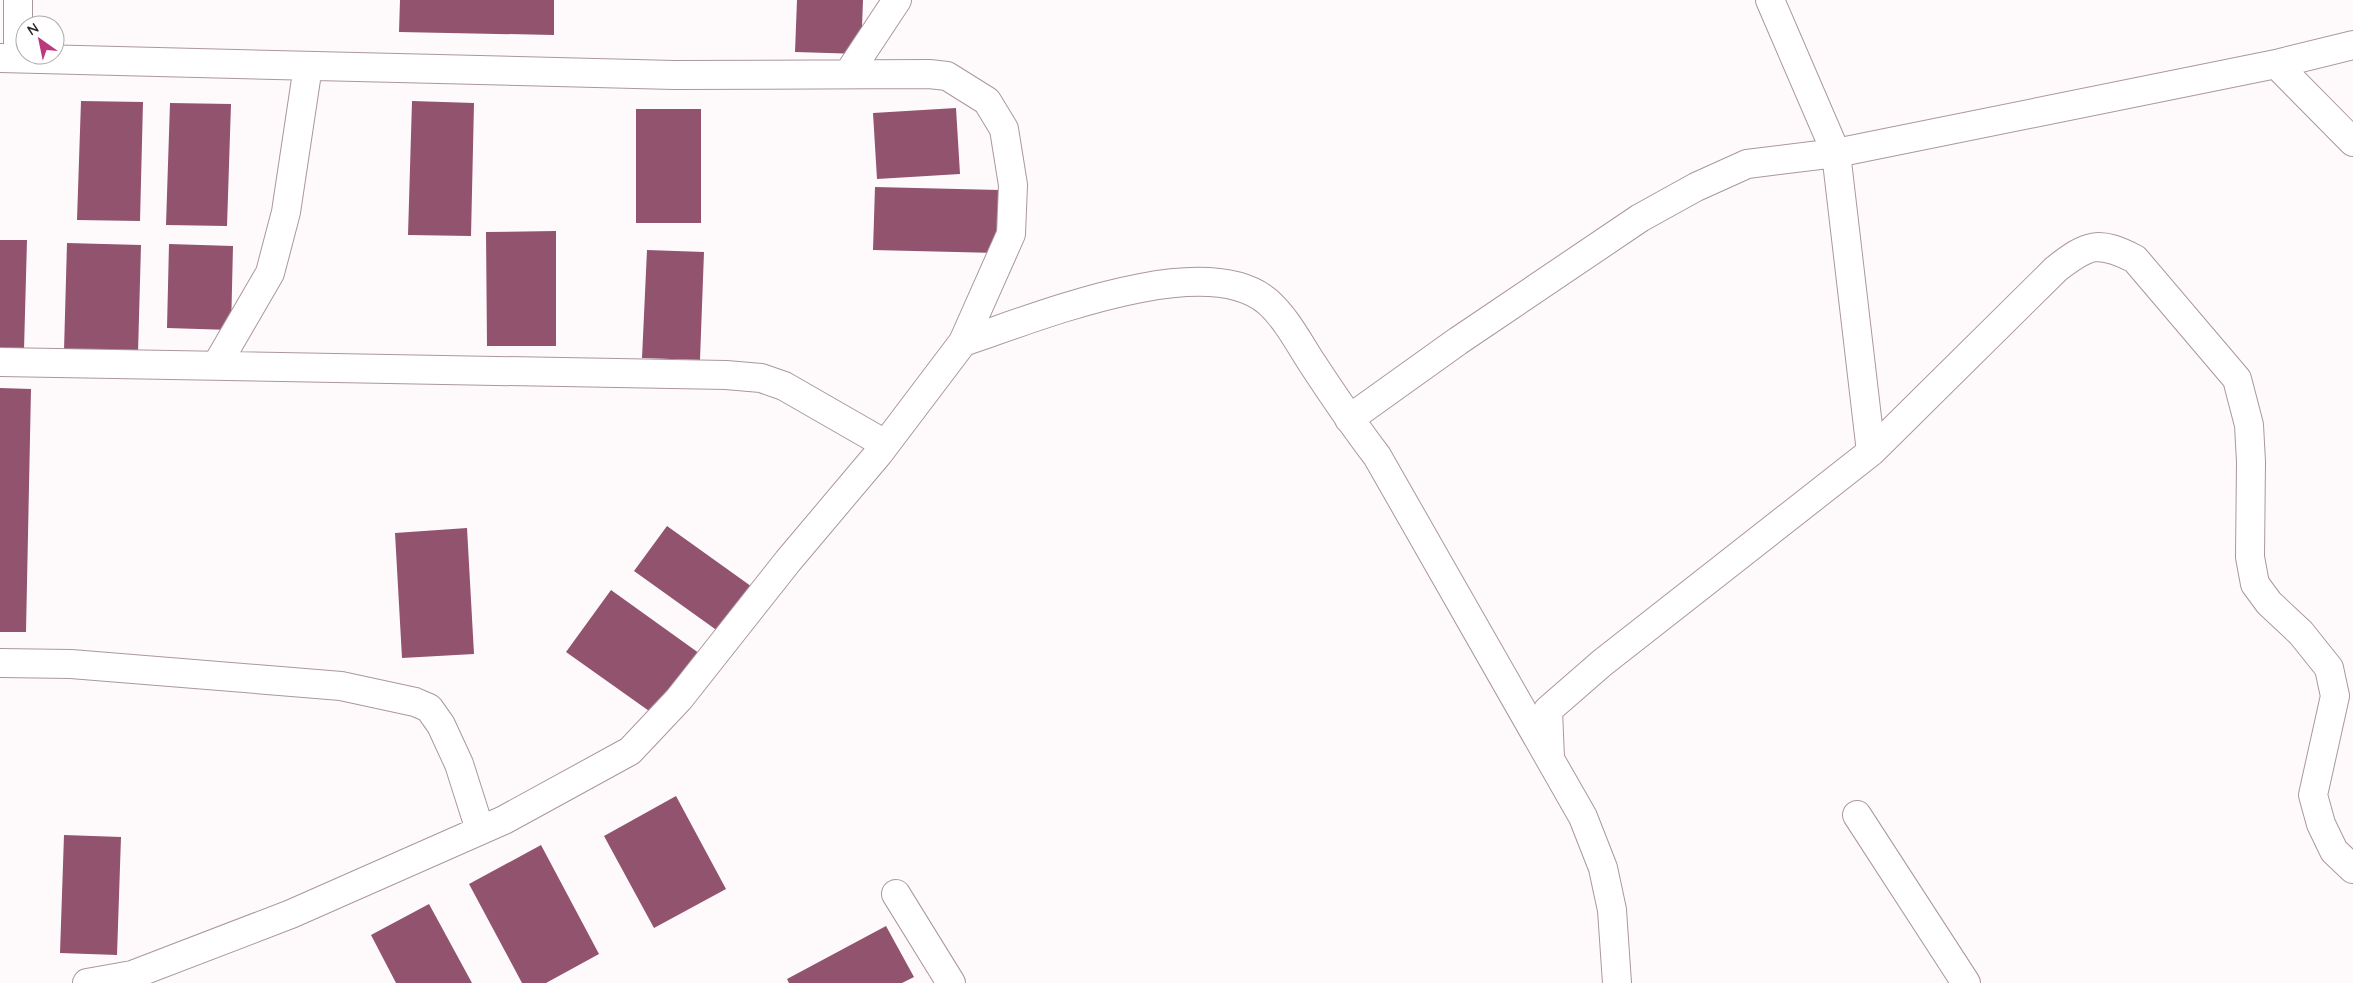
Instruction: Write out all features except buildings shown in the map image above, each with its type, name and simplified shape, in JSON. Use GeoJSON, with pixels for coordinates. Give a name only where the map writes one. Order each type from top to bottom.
{"type":"FeatureCollection","features":[{"type":"Feature","properties":{"kind":"street"},"geometry":{"type":"LineString","coordinates":[[18,0],[9,58],[674,74],[929,74],[947,76],[987,101],[1004,129],[1013,185],[1011,234],[964,342],[885,444],[679,698],[630,751],[480,830],[291,914],[132,975],[87,983]]}},
{"type":"Feature","properties":{"kind":"street"},"geometry":{"type":"LineString","coordinates":[[848,74],[897,0]]}},
{"type":"Feature","properties":{"kind":"street"},"geometry":{"type":"LineString","coordinates":[[1770,0],[1836,153],[1870,452]]}},
{"type":"Feature","properties":{"kind":"street"},"geometry":{"type":"LineString","coordinates":[[1349,419],[1458,341],[1640,218],[1696,187],[1747,164],[1836,153],[2276,64],[2353,46]]}},
{"type":"Feature","properties":{"kind":"street"},"geometry":{"type":"LineString","coordinates":[[2276,64],[2353,142]]}},
{"type":"Feature","properties":{"kind":"street"},"geometry":{"type":"LineString","coordinates":[[216,366],[270,273],[286,212],[308,66]]}},
{"type":"Feature","properties":{"kind":"street"},"geometry":{"type":"LineString","coordinates":[[1550,758],[1548,710],[1602,663],[1870,452],[2056,269],[2075,254],[2096,246],[2114,248],[2135,259],[2237,379],[2249,425],[2251,462],[2250,557],[2256,584],[2269,603],[2301,633],[2329,668],[2335,696],[2313,795],[2321,824],[2334,851],[2353,869]]}},
{"type":"Feature","properties":{"kind":"street"},"geometry":{"type":"LineString","coordinates":[[964,342],[1061,309],[1144,286],[1192,281],[1227,284],[1254,292],[1268,302],[1283,319],[1349,419],[1377,456],[1584,818],[1603,868],[1612,910],[1617,983]]}},
{"type":"Feature","properties":{"kind":"street"},"geometry":{"type":"LineString","coordinates":[[0,362],[761,378],[784,386],[885,444]]}},
{"type":"Feature","properties":{"kind":"street"},"geometry":{"type":"LineString","coordinates":[[0,663],[71,664],[341,686],[415,702],[429,708],[441,725],[460,764],[480,830]]}},
{"type":"Feature","properties":{"kind":"street"},"geometry":{"type":"LineString","coordinates":[[1857,815],[1966,983]]}},
{"type":"Feature","properties":{"kind":"street"},"geometry":{"type":"LineString","coordinates":[[896,894],[951,983]]}}]}
